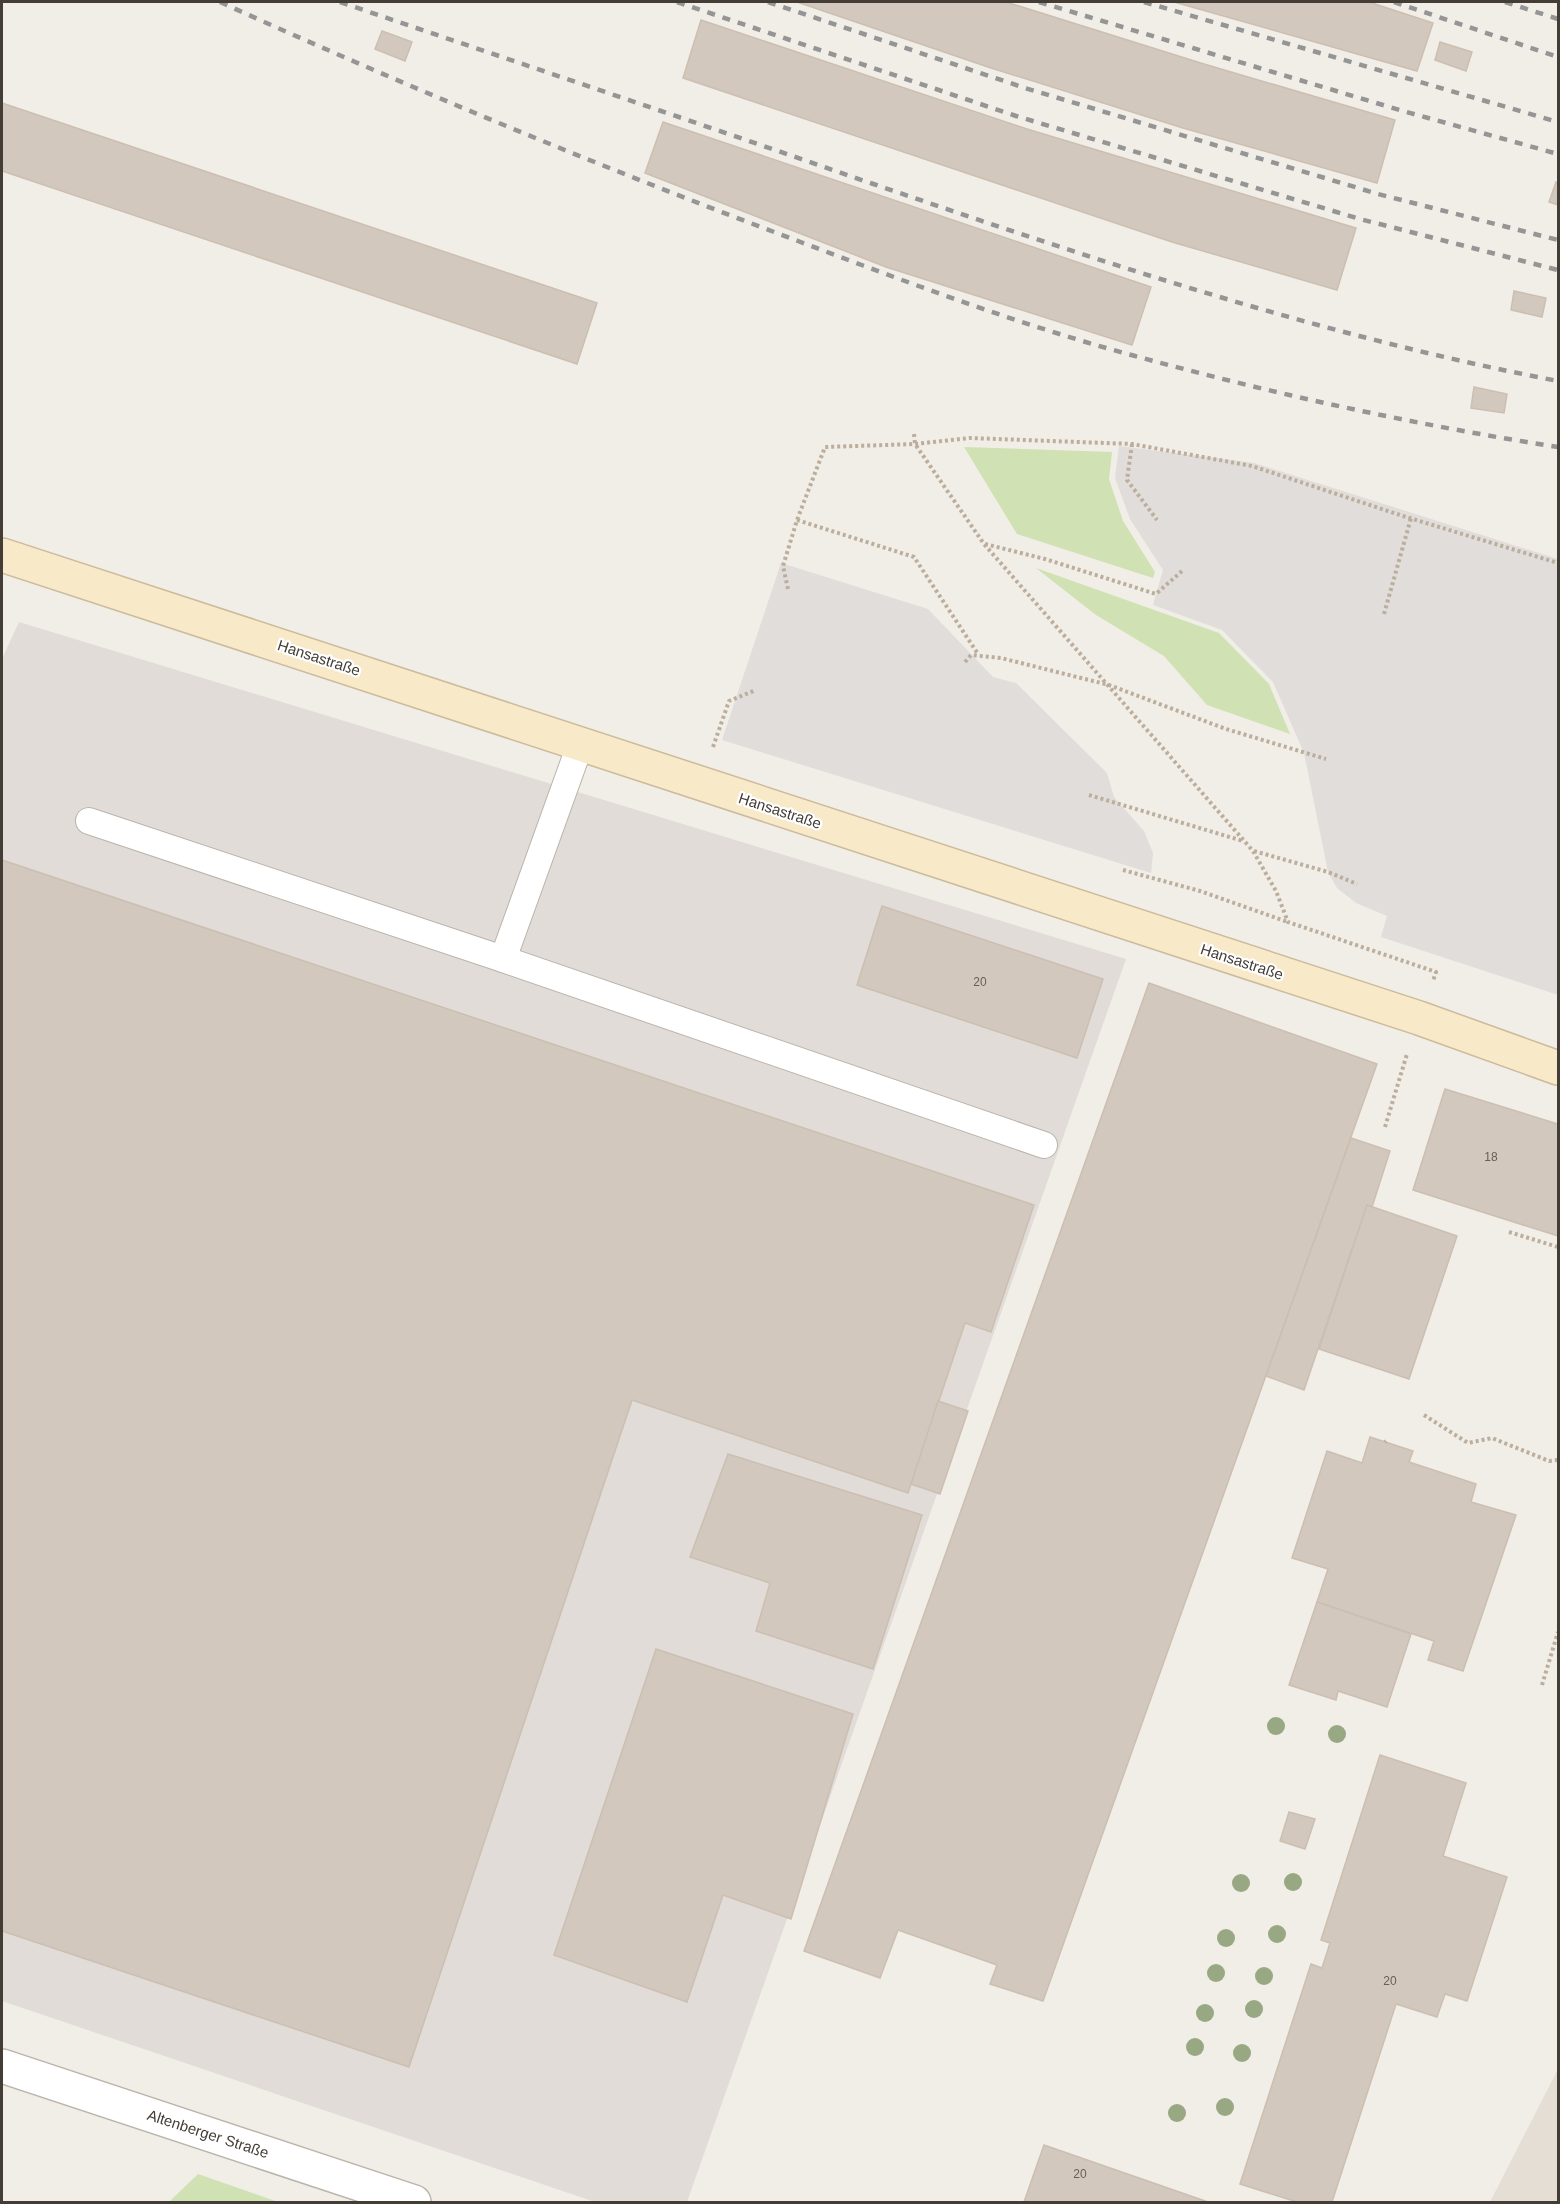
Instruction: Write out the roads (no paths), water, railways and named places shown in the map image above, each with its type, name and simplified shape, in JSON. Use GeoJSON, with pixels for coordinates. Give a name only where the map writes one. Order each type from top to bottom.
{"type":"FeatureCollection","features":[{"type":"Feature","properties":{"kind":"main road","name":"Hansastraße"},"geometry":{"type":"LineString","coordinates":[[2,556],[1419,1018],[1558,1068]]}},
{"type":"Feature","properties":{"kind":"street","name":"Altenberger Straße"},"geometry":{"type":"LineString","coordinates":[[2,2066],[414,2202]]}},
{"type":"Feature","properties":{"kind":"lane"},"geometry":{"type":"LineString","coordinates":[[503,959],[580,745]]}},
{"type":"Feature","properties":{"kind":"lane"},"geometry":{"type":"LineString","coordinates":[[89,821],[503,959],[1044,1145]]}},
{"type":"Feature","properties":{"kind":"railway"},"geometry":{"type":"LineString","coordinates":[[220,2],[435,96],[580,156],[840,257],[1007,317],[1135,356],[1292,396],[1398,419],[1558,447]]}},
{"type":"Feature","properties":{"kind":"railway"},"geometry":{"type":"LineString","coordinates":[[340,2],[1113,264],[1378,341],[1558,381]]}},
{"type":"Feature","properties":{"kind":"railway"},"geometry":{"type":"LineString","coordinates":[[677,2],[1016,116],[1360,219],[1558,270]]}},
{"type":"Feature","properties":{"kind":"railway"},"geometry":{"type":"LineString","coordinates":[[768,2],[1025,88],[1378,194],[1558,240]]}},
{"type":"Feature","properties":{"kind":"railway"},"geometry":{"type":"LineString","coordinates":[[1039,2],[1403,111],[1558,154]]}},
{"type":"Feature","properties":{"kind":"railway"},"geometry":{"type":"LineString","coordinates":[[1144,2],[1558,122]]}},
{"type":"Feature","properties":{"kind":"railway"},"geometry":{"type":"LineString","coordinates":[[1394,2],[1558,57]]}},
{"type":"Feature","properties":{"kind":"railway"},"geometry":{"type":"LineString","coordinates":[[1505,2],[1558,19]]}}]}
